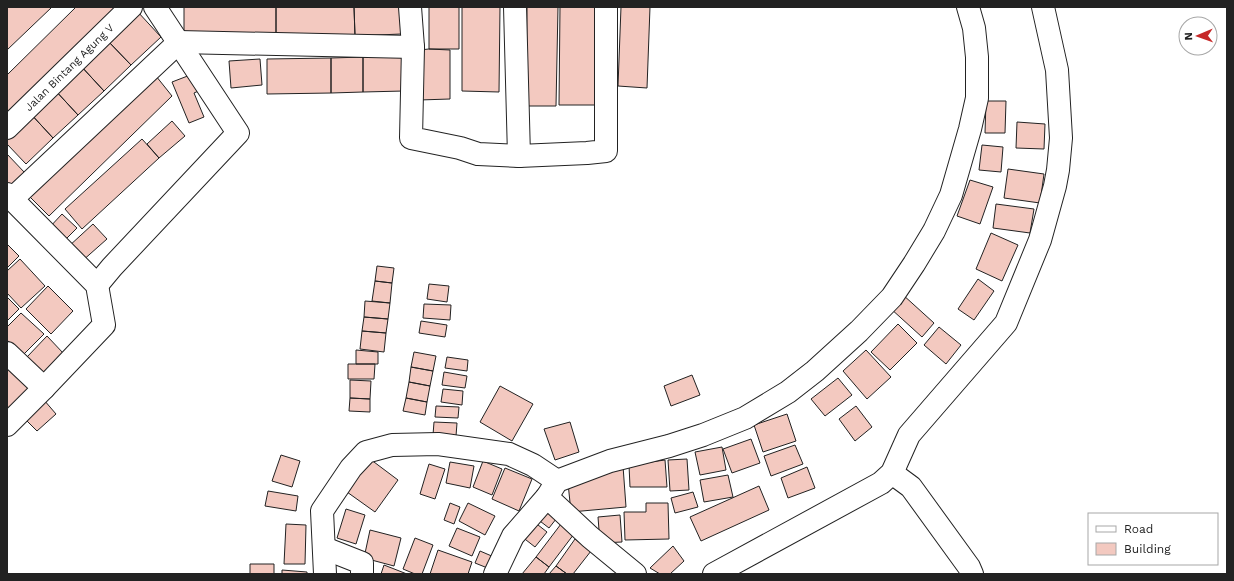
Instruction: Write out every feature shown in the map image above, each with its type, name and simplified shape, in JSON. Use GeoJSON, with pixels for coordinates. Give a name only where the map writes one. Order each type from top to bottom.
{"type":"FeatureCollection","features":[{"type":"Feature","properties":{"kind":"street","name":"Jalan Bintang Agung V"},"geometry":{"type":"LineString","coordinates":[[7,128],[131,7]]}},
{"type":"Feature","properties":{"kind":"street"},"geometry":{"type":"LineString","coordinates":[[97,285],[112,267],[238,133],[155,7]]}},
{"type":"Feature","properties":{"kind":"street"},"geometry":{"type":"LineString","coordinates":[[410,7],[412,47],[411,138],[460,148],[478,154],[518,156],[606,151],[606,7]]}},
{"type":"Feature","properties":{"kind":"street"},"geometry":{"type":"LineString","coordinates":[[515,7],[518,156]]}},
{"type":"Feature","properties":{"kind":"street"},"geometry":{"type":"LineString","coordinates":[[495,574],[513,536],[552,489],[610,461],[669,446],[703,435],[745,418],[788,392],[814,371],[859,331],[892,297],[914,264],[951,195],[967,141],[978,98],[978,57],[974,28],[968,7]]}},
{"type":"Feature","properties":{"kind":"street"},"geometry":{"type":"LineString","coordinates":[[714,574],[881,482],[892,472],[909,435],[1006,323],[1040,240],[1058,170],[1061,138],[1057,70],[1043,7]]}},
{"type":"Feature","properties":{"kind":"street"},"geometry":{"type":"LineString","coordinates":[[7,425],[104,325],[97,285],[10,197],[179,42],[412,47]]}},
{"type":"Feature","properties":{"kind":"street"},"geometry":{"type":"LineString","coordinates":[[7,353],[44,388]]}},
{"type":"Feature","properties":{"kind":"street"},"geometry":{"type":"LineString","coordinates":[[325,574],[322,511],[351,468],[366,452],[392,445],[438,444],[509,454],[533,464],[590,537],[635,574]]}},
{"type":"Feature","properties":{"kind":"street"},"geometry":{"type":"LineString","coordinates":[[892,472],[911,487],[969,567],[972,574]]}},
{"type":"Feature","properties":{"kind":"street"},"geometry":{"type":"LineString","coordinates":[[324,548],[362,563],[362,574]]}},
{"type":"Feature","properties":{"kind":"building"},"geometry":{"type":"Polygon","coordinates":[[[7,7],[52,7],[7,50],[7,7]]]}},
{"type":"Feature","properties":{"kind":"building"},"geometry":{"type":"Polygon","coordinates":[[[76,7],[120,7],[7,118],[7,75],[76,7]]]}},
{"type":"Feature","properties":{"kind":"building"},"geometry":{"type":"Polygon","coordinates":[[[184,7],[276,7],[276,37],[184,36],[184,7]]]}},
{"type":"Feature","properties":{"kind":"building"},"geometry":{"type":"Polygon","coordinates":[[[276,7],[354,7],[355,36],[276,37],[276,7]]]}},
{"type":"Feature","properties":{"kind":"building"},"geometry":{"type":"Polygon","coordinates":[[[354,7],[400,7],[401,34],[355,36],[354,7]]]}},
{"type":"Feature","properties":{"kind":"building"},"geometry":{"type":"Polygon","coordinates":[[[429,7],[459,7],[459,49],[429,49],[429,7]]]}},
{"type":"Feature","properties":{"kind":"building"},"geometry":{"type":"Polygon","coordinates":[[[462,7],[500,7],[499,92],[462,91],[462,7]]]}},
{"type":"Feature","properties":{"kind":"building"},"geometry":{"type":"Polygon","coordinates":[[[527,7],[558,7],[556,106],[526,106],[527,7]]]}},
{"type":"Feature","properties":{"kind":"building"},"geometry":{"type":"Polygon","coordinates":[[[560,7],[596,7],[595,105],[559,105],[560,7]]]}},
{"type":"Feature","properties":{"kind":"building"},"geometry":{"type":"Polygon","coordinates":[[[621,7],[650,7],[647,88],[618,86],[621,7]]]}},
{"type":"Feature","properties":{"kind":"building"},"geometry":{"type":"Polygon","coordinates":[[[137,11],[161,37],[131,65],[107,40],[137,11]]]}},
{"type":"Feature","properties":{"kind":"building"},"geometry":{"type":"Polygon","coordinates":[[[107,40],[131,65],[104,91],[80,65],[107,40]]]}},
{"type":"Feature","properties":{"kind":"building"},"geometry":{"type":"Polygon","coordinates":[[[419,50],[450,50],[450,99],[419,100],[419,50]]]}},
{"type":"Feature","properties":{"kind":"building"},"geometry":{"type":"Polygon","coordinates":[[[363,57],[403,57],[404,91],[363,92],[363,57]]]}},
{"type":"Feature","properties":{"kind":"building"},"geometry":{"type":"Polygon","coordinates":[[[363,57],[363,92],[331,93],[331,58],[363,57]]]}},
{"type":"Feature","properties":{"kind":"building"},"geometry":{"type":"Polygon","coordinates":[[[331,58],[331,93],[267,94],[267,59],[331,58]]]}},
{"type":"Feature","properties":{"kind":"building"},"geometry":{"type":"Polygon","coordinates":[[[260,59],[262,85],[231,88],[229,61],[260,59]]]}},
{"type":"Feature","properties":{"kind":"building"},"geometry":{"type":"Polygon","coordinates":[[[80,65],[104,91],[78,115],[54,89],[80,65]]]}},
{"type":"Feature","properties":{"kind":"building"},"geometry":{"type":"Polygon","coordinates":[[[198,72],[205,88],[194,93],[204,117],[189,123],[172,82],[198,72]]]}},
{"type":"Feature","properties":{"kind":"building"},"geometry":{"type":"Polygon","coordinates":[[[156,76],[172,96],[49,216],[29,196],[156,76]]]}},
{"type":"Feature","properties":{"kind":"building"},"geometry":{"type":"Polygon","coordinates":[[[54,89],[78,115],[53,138],[29,112],[54,89]]]}},
{"type":"Feature","properties":{"kind":"building"},"geometry":{"type":"Polygon","coordinates":[[[986,101],[1006,101],[1005,133],[985,133],[986,101]]]}},
{"type":"Feature","properties":{"kind":"building"},"geometry":{"type":"Polygon","coordinates":[[[29,112],[53,138],[26,164],[7,144],[7,133],[29,112]]]}},
{"type":"Feature","properties":{"kind":"building"},"geometry":{"type":"Polygon","coordinates":[[[172,121],[185,136],[159,158],[147,144],[172,121]]]}},
{"type":"Feature","properties":{"kind":"building"},"geometry":{"type":"Polygon","coordinates":[[[1017,122],[1045,124],[1044,149],[1016,148],[1017,122]]]}},
{"type":"Feature","properties":{"kind":"building"},"geometry":{"type":"Polygon","coordinates":[[[142,139],[159,158],[82,229],[65,209],[142,139]]]}},
{"type":"Feature","properties":{"kind":"building"},"geometry":{"type":"Polygon","coordinates":[[[982,145],[1003,147],[1001,172],[979,170],[982,145]]]}},
{"type":"Feature","properties":{"kind":"building"},"geometry":{"type":"Polygon","coordinates":[[[7,154],[25,173],[8,188],[7,187],[7,154]]]}},
{"type":"Feature","properties":{"kind":"building"},"geometry":{"type":"Polygon","coordinates":[[[1008,169],[1044,174],[1040,203],[1004,198],[1008,169]]]}},
{"type":"Feature","properties":{"kind":"building"},"geometry":{"type":"Polygon","coordinates":[[[970,180],[993,187],[980,224],[957,216],[970,180]]]}},
{"type":"Feature","properties":{"kind":"building"},"geometry":{"type":"Polygon","coordinates":[[[996,204],[1034,209],[1030,233],[993,228],[996,204]]]}},
{"type":"Feature","properties":{"kind":"building"},"geometry":{"type":"Polygon","coordinates":[[[62,214],[77,228],[62,243],[48,229],[62,214]]]}},
{"type":"Feature","properties":{"kind":"building"},"geometry":{"type":"Polygon","coordinates":[[[93,224],[107,239],[81,262],[68,247],[93,224]]]}},
{"type":"Feature","properties":{"kind":"building"},"geometry":{"type":"Polygon","coordinates":[[[991,233],[1018,245],[1002,281],[976,269],[991,233]]]}},
{"type":"Feature","properties":{"kind":"building"},"geometry":{"type":"Polygon","coordinates":[[[7,244],[19,256],[7,268],[7,244]]]}},
{"type":"Feature","properties":{"kind":"building"},"geometry":{"type":"Polygon","coordinates":[[[20,259],[45,286],[21,308],[7,293],[7,271],[20,259]]]}},
{"type":"Feature","properties":{"kind":"building"},"geometry":{"type":"Polygon","coordinates":[[[377,266],[394,268],[392,283],[375,281],[377,266]]]}},
{"type":"Feature","properties":{"kind":"building"},"geometry":{"type":"Polygon","coordinates":[[[978,279],[994,291],[974,320],[958,309],[978,279]]]}},
{"type":"Feature","properties":{"kind":"building"},"geometry":{"type":"Polygon","coordinates":[[[375,281],[392,283],[390,303],[372,301],[375,281]]]}},
{"type":"Feature","properties":{"kind":"building"},"geometry":{"type":"Polygon","coordinates":[[[429,284],[449,286],[447,302],[427,299],[429,284]]]}},
{"type":"Feature","properties":{"kind":"building"},"geometry":{"type":"Polygon","coordinates":[[[48,286],[73,311],[51,334],[26,309],[48,286]]]}},
{"type":"Feature","properties":{"kind":"building"},"geometry":{"type":"Polygon","coordinates":[[[902,294],[934,323],[922,337],[890,308],[902,294]]]}},
{"type":"Feature","properties":{"kind":"building"},"geometry":{"type":"Polygon","coordinates":[[[7,297],[19,309],[7,321],[7,297]]]}},
{"type":"Feature","properties":{"kind":"building"},"geometry":{"type":"Polygon","coordinates":[[[365,301],[390,303],[388,319],[364,317],[365,301]]]}},
{"type":"Feature","properties":{"kind":"building"},"geometry":{"type":"Polygon","coordinates":[[[424,304],[451,305],[450,320],[423,318],[424,304]]]}},
{"type":"Feature","properties":{"kind":"building"},"geometry":{"type":"Polygon","coordinates":[[[21,313],[44,334],[23,355],[7,340],[7,327],[21,313]]]}},
{"type":"Feature","properties":{"kind":"building"},"geometry":{"type":"Polygon","coordinates":[[[364,317],[388,319],[386,333],[362,331],[364,317]]]}},
{"type":"Feature","properties":{"kind":"building"},"geometry":{"type":"Polygon","coordinates":[[[421,321],[447,325],[445,337],[419,333],[421,321]]]}},
{"type":"Feature","properties":{"kind":"building"},"geometry":{"type":"Polygon","coordinates":[[[898,324],[917,343],[890,370],[871,352],[898,324]]]}},
{"type":"Feature","properties":{"kind":"building"},"geometry":{"type":"Polygon","coordinates":[[[939,327],[961,345],[946,364],[924,345],[939,327]]]}},
{"type":"Feature","properties":{"kind":"building"},"geometry":{"type":"Polygon","coordinates":[[[362,331],[386,333],[384,352],[360,349],[362,331]]]}},
{"type":"Feature","properties":{"kind":"building"},"geometry":{"type":"Polygon","coordinates":[[[47,336],[64,354],[44,375],[27,357],[47,336]]]}},
{"type":"Feature","properties":{"kind":"building"},"geometry":{"type":"Polygon","coordinates":[[[356,350],[378,352],[378,364],[356,364],[356,350]]]}},
{"type":"Feature","properties":{"kind":"building"},"geometry":{"type":"Polygon","coordinates":[[[866,350],[891,377],[867,399],[843,371],[866,350]]]}},
{"type":"Feature","properties":{"kind":"building"},"geometry":{"type":"Polygon","coordinates":[[[414,352],[436,356],[433,371],[411,367],[414,352]]]}},
{"type":"Feature","properties":{"kind":"building"},"geometry":{"type":"Polygon","coordinates":[[[447,357],[468,360],[467,371],[445,368],[447,357]]]}},
{"type":"Feature","properties":{"kind":"building"},"geometry":{"type":"Polygon","coordinates":[[[348,364],[375,364],[374,379],[348,379],[348,364]]]}},
{"type":"Feature","properties":{"kind":"building"},"geometry":{"type":"Polygon","coordinates":[[[411,367],[433,371],[430,386],[409,382],[411,367]]]}},
{"type":"Feature","properties":{"kind":"building"},"geometry":{"type":"Polygon","coordinates":[[[7,368],[30,389],[10,411],[7,409],[7,368]]]}},
{"type":"Feature","properties":{"kind":"building"},"geometry":{"type":"Polygon","coordinates":[[[444,372],[467,376],[465,388],[442,385],[444,372]]]}},
{"type":"Feature","properties":{"kind":"building"},"geometry":{"type":"Polygon","coordinates":[[[692,375],[700,395],[671,406],[664,386],[692,375]]]}},
{"type":"Feature","properties":{"kind":"building"},"geometry":{"type":"Polygon","coordinates":[[[838,378],[852,395],[825,416],[811,399],[838,378]]]}},
{"type":"Feature","properties":{"kind":"building"},"geometry":{"type":"Polygon","coordinates":[[[350,380],[371,381],[370,399],[350,398],[350,380]]]}},
{"type":"Feature","properties":{"kind":"building"},"geometry":{"type":"Polygon","coordinates":[[[409,382],[430,386],[427,402],[406,398],[409,382]]]}},
{"type":"Feature","properties":{"kind":"building"},"geometry":{"type":"Polygon","coordinates":[[[500,386],[533,404],[512,441],[480,422],[500,386]]]}},
{"type":"Feature","properties":{"kind":"building"},"geometry":{"type":"Polygon","coordinates":[[[443,389],[463,391],[462,405],[441,402],[443,389]]]}},
{"type":"Feature","properties":{"kind":"building"},"geometry":{"type":"Polygon","coordinates":[[[350,398],[370,399],[370,412],[349,411],[350,398]]]}},
{"type":"Feature","properties":{"kind":"building"},"geometry":{"type":"Polygon","coordinates":[[[406,398],[427,402],[425,415],[403,411],[406,398]]]}},
{"type":"Feature","properties":{"kind":"building"},"geometry":{"type":"Polygon","coordinates":[[[44,400],[56,414],[37,431],[24,418],[44,400]]]}},
{"type":"Feature","properties":{"kind":"building"},"geometry":{"type":"Polygon","coordinates":[[[436,406],[459,407],[458,418],[435,417],[436,406]]]}},
{"type":"Feature","properties":{"kind":"building"},"geometry":{"type":"Polygon","coordinates":[[[856,406],[872,427],[855,441],[839,419],[856,406]]]}},
{"type":"Feature","properties":{"kind":"building"},"geometry":{"type":"Polygon","coordinates":[[[787,414],[796,441],[763,452],[754,425],[787,414]]]}},
{"type":"Feature","properties":{"kind":"building"},"geometry":{"type":"Polygon","coordinates":[[[434,422],[457,423],[456,436],[433,435],[434,422]]]}},
{"type":"Feature","properties":{"kind":"building"},"geometry":{"type":"Polygon","coordinates":[[[570,422],[579,452],[555,460],[544,429],[570,422]]]}},
{"type":"Feature","properties":{"kind":"building"},"geometry":{"type":"Polygon","coordinates":[[[751,439],[760,463],[732,473],[723,449],[751,439]]]}},
{"type":"Feature","properties":{"kind":"building"},"geometry":{"type":"Polygon","coordinates":[[[795,445],[803,464],[771,476],[764,456],[795,445]]]}},
{"type":"Feature","properties":{"kind":"building"},"geometry":{"type":"Polygon","coordinates":[[[722,447],[726,470],[700,475],[695,452],[722,447]]]}},
{"type":"Feature","properties":{"kind":"building"},"geometry":{"type":"Polygon","coordinates":[[[281,455],[300,461],[292,487],[272,481],[281,455]]]}},
{"type":"Feature","properties":{"kind":"building"},"geometry":{"type":"Polygon","coordinates":[[[370,459],[398,480],[375,512],[347,492],[370,459]]]}},
{"type":"Feature","properties":{"kind":"building"},"geometry":{"type":"Polygon","coordinates":[[[687,459],[689,490],[670,491],[668,460],[687,459]]]}},
{"type":"Feature","properties":{"kind":"building"},"geometry":{"type":"Polygon","coordinates":[[[665,460],[667,487],[630,487],[629,465],[665,460]]]}},
{"type":"Feature","properties":{"kind":"building"},"geometry":{"type":"Polygon","coordinates":[[[483,461],[502,469],[492,495],[473,487],[483,461]]]}},
{"type":"Feature","properties":{"kind":"building"},"geometry":{"type":"Polygon","coordinates":[[[450,462],[474,466],[470,488],[446,483],[450,462]]]}},
{"type":"Feature","properties":{"kind":"building"},"geometry":{"type":"Polygon","coordinates":[[[429,464],[445,469],[435,499],[420,494],[429,464]]]}},
{"type":"Feature","properties":{"kind":"building"},"geometry":{"type":"Polygon","coordinates":[[[623,466],[626,507],[571,512],[568,483],[623,466]]]}},
{"type":"Feature","properties":{"kind":"building"},"geometry":{"type":"Polygon","coordinates":[[[807,467],[815,488],[788,498],[781,478],[807,467]]]}},
{"type":"Feature","properties":{"kind":"building"},"geometry":{"type":"Polygon","coordinates":[[[505,468],[532,479],[519,511],[492,499],[505,468]]]}},
{"type":"Feature","properties":{"kind":"building"},"geometry":{"type":"Polygon","coordinates":[[[728,475],[733,497],[704,502],[700,480],[728,475]]]}},
{"type":"Feature","properties":{"kind":"building"},"geometry":{"type":"Polygon","coordinates":[[[759,486],[769,510],[701,541],[690,517],[759,486]]]}},
{"type":"Feature","properties":{"kind":"building"},"geometry":{"type":"Polygon","coordinates":[[[268,491],[298,496],[296,511],[265,506],[268,491]]]}},
{"type":"Feature","properties":{"kind":"building"},"geometry":{"type":"Polygon","coordinates":[[[693,492],[698,507],[675,513],[671,498],[693,492]]]}},
{"type":"Feature","properties":{"kind":"building"},"geometry":{"type":"Polygon","coordinates":[[[450,503],[460,507],[454,524],[444,520],[450,503]]]}},
{"type":"Feature","properties":{"kind":"building"},"geometry":{"type":"Polygon","coordinates":[[[468,503],[495,516],[485,535],[459,521],[468,503]]]}},
{"type":"Feature","properties":{"kind":"building"},"geometry":{"type":"Polygon","coordinates":[[[548,503],[560,514],[549,528],[536,518],[548,503]]]}},
{"type":"Feature","properties":{"kind":"building"},"geometry":{"type":"Polygon","coordinates":[[[646,503],[668,503],[669,539],[625,540],[624,512],[646,512],[646,503]]]}},
{"type":"Feature","properties":{"kind":"building"},"geometry":{"type":"Polygon","coordinates":[[[346,509],[365,515],[356,544],[337,538],[346,509]]]}},
{"type":"Feature","properties":{"kind":"building"},"geometry":{"type":"Polygon","coordinates":[[[620,515],[622,542],[600,543],[598,517],[620,515]]]}},
{"type":"Feature","properties":{"kind":"building"},"geometry":{"type":"Polygon","coordinates":[[[564,520],[577,530],[549,567],[536,557],[564,520]]]}},
{"type":"Feature","properties":{"kind":"building"},"geometry":{"type":"Polygon","coordinates":[[[533,521],[547,532],[535,547],[521,536],[533,521]]]}},
{"type":"Feature","properties":{"kind":"building"},"geometry":{"type":"Polygon","coordinates":[[[286,524],[306,525],[305,564],[284,564],[286,524]]]}},
{"type":"Feature","properties":{"kind":"building"},"geometry":{"type":"Polygon","coordinates":[[[457,528],[480,537],[472,556],[449,546],[457,528]]]}},
{"type":"Feature","properties":{"kind":"building"},"geometry":{"type":"Polygon","coordinates":[[[370,530],[401,538],[394,566],[364,558],[370,530]]]}},
{"type":"Feature","properties":{"kind":"building"},"geometry":{"type":"Polygon","coordinates":[[[415,538],[433,545],[422,574],[415,574],[403,569],[415,538]]]}},
{"type":"Feature","properties":{"kind":"building"},"geometry":{"type":"Polygon","coordinates":[[[575,539],[591,551],[573,574],[567,574],[556,566],[575,539]]]}},
{"type":"Feature","properties":{"kind":"building"},"geometry":{"type":"Polygon","coordinates":[[[673,546],[684,561],[670,574],[660,574],[650,568],[673,546]]]}},
{"type":"Feature","properties":{"kind":"building"},"geometry":{"type":"Polygon","coordinates":[[[438,550],[472,562],[468,574],[430,574],[438,550]]]}},
{"type":"Feature","properties":{"kind":"building"},"geometry":{"type":"Polygon","coordinates":[[[480,551],[494,557],[490,569],[475,563],[480,551]]]}},
{"type":"Feature","properties":{"kind":"building"},"geometry":{"type":"Polygon","coordinates":[[[536,557],[549,567],[544,574],[522,574],[536,557]]]}},
{"type":"Feature","properties":{"kind":"building"},"geometry":{"type":"Polygon","coordinates":[[[250,564],[274,564],[274,574],[250,574],[250,564]]]}},
{"type":"Feature","properties":{"kind":"building"},"geometry":{"type":"Polygon","coordinates":[[[384,565],[407,574],[381,574],[384,565]]]}},
{"type":"Feature","properties":{"kind":"building"},"geometry":{"type":"Polygon","coordinates":[[[556,566],[567,574],[549,574],[556,566]]]}},
{"type":"Feature","properties":{"kind":"building"},"geometry":{"type":"Polygon","coordinates":[[[282,570],[307,572],[307,574],[282,574],[282,570]]]}}]}
